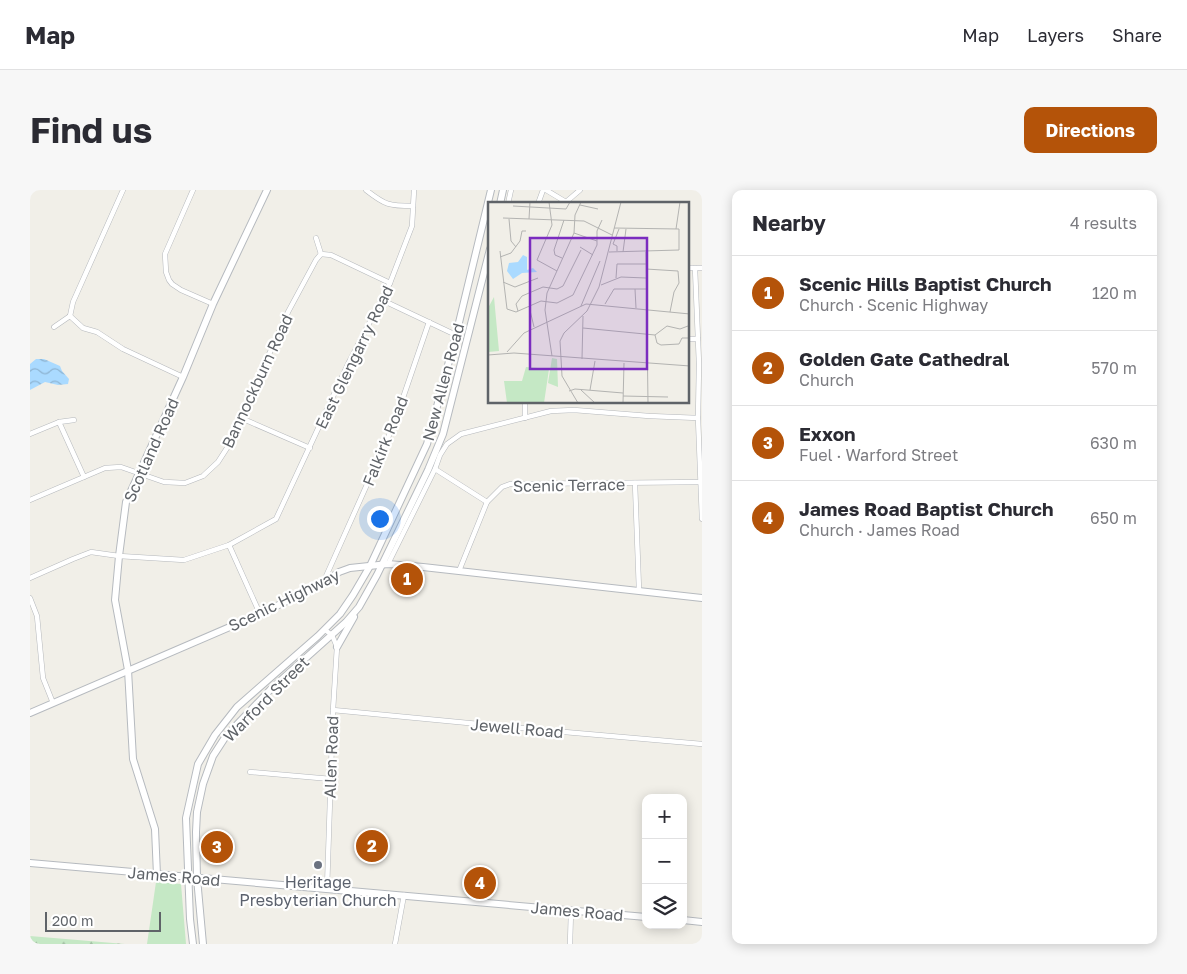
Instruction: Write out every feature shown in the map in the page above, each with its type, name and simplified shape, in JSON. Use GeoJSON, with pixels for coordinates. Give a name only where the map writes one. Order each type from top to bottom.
{"type":"FeatureCollection","features":[{"type":"Feature","properties":{"kind":"main road","name":"Scotland Road"},"geometry":{"type":"LineString","coordinates":[[157,875],[155,830],[134,759],[128,670],[115,600],[126,502],[267,190]]}},
{"type":"Feature","properties":{"kind":"main road","name":"New Allen Road"},"geometry":{"type":"LineString","coordinates":[[370,566],[427,444],[488,202]]}},
{"type":"Feature","properties":{"kind":"main road","name":"New Allen Road"},"geometry":{"type":"LineString","coordinates":[[385,565],[443,434],[488,266]]}},
{"type":"Feature","properties":{"kind":"main road","name":"Scenic Highway"},"geometry":{"type":"LineString","coordinates":[[30,713],[260,614],[322,584],[350,568],[385,565],[459,571],[702,598]]}},
{"type":"Feature","properties":{"kind":"main road","name":"Warford Street"},"geometry":{"type":"LineString","coordinates":[[202,944],[197,878],[197,812],[203,784],[213,756],[226,736],[270,690],[346,622],[359,607],[385,565]]}},
{"type":"Feature","properties":{"kind":"main road","name":"Warford Street"},"geometry":{"type":"LineString","coordinates":[[193,944],[190,919],[186,818],[198,764],[215,735],[237,707],[325,630],[340,614],[370,566]]}},
{"type":"Feature","properties":{"kind":"main road"},"geometry":{"type":"LineString","coordinates":[[337,646],[359,607]]}},
{"type":"Feature","properties":{"kind":"main road","name":"James Road"},"geometry":{"type":"LineString","coordinates":[[32,864],[642,917]]}},
{"type":"Feature","properties":{"kind":"main road"},"geometry":{"type":"LineString","coordinates":[[687,920],[702,922]]}},
{"type":"Feature","properties":{"kind":"street"},"geometry":{"type":"LineString","coordinates":[[54,327],[70,316],[72,302],[123,190]]}},
{"type":"Feature","properties":{"kind":"street"},"geometry":{"type":"LineString","coordinates":[[193,190],[165,254],[166,272],[172,284],[181,290],[214,304]]}},
{"type":"Feature","properties":{"kind":"street"},"geometry":{"type":"LineString","coordinates":[[366,190],[378,200],[393,206],[413,206]]}},
{"type":"Feature","properties":{"kind":"street","name":"East Glengarry Road"},"geometry":{"type":"LineString","coordinates":[[229,544],[276,519],[349,362],[390,283],[412,226],[414,190]]}},
{"type":"Feature","properties":{"kind":"street"},"geometry":{"type":"LineString","coordinates":[[539,201],[545,190],[564,202]]}},
{"type":"Feature","properties":{"kind":"street"},"geometry":{"type":"LineString","coordinates":[[567,202],[580,190]]}},
{"type":"Feature","properties":{"kind":"street"},"geometry":{"type":"LineString","coordinates":[[316,238],[321,254],[331,255],[390,283]]}},
{"type":"Feature","properties":{"kind":"street","name":"Bannockburn Road"},"geometry":{"type":"LineString","coordinates":[[30,500],[105,468],[121,467],[164,482],[185,483],[203,476],[218,462],[227,448],[288,312],[321,254]]}},
{"type":"Feature","properties":{"kind":"street"},"geometry":{"type":"LineString","coordinates":[[690,268],[702,268]]}},
{"type":"Feature","properties":{"kind":"street"},"geometry":{"type":"LineString","coordinates":[[695,268],[701,364],[698,418],[702,518]]}},
{"type":"Feature","properties":{"kind":"street"},"geometry":{"type":"LineString","coordinates":[[382,300],[456,335]]}},
{"type":"Feature","properties":{"kind":"street"},"geometry":{"type":"LineString","coordinates":[[70,316],[83,328],[97,332],[123,349],[183,377]]}},
{"type":"Feature","properties":{"kind":"street","name":"Falkirk Road"},"geometry":{"type":"LineString","coordinates":[[322,584],[394,424],[429,322]]}},
{"type":"Feature","properties":{"kind":"street"},"geometry":{"type":"LineString","coordinates":[[690,339],[698,339]]}},
{"type":"Feature","properties":{"kind":"street"},"geometry":{"type":"LineString","coordinates":[[525,404],[525,418]]}},
{"type":"Feature","properties":{"kind":"street"},"geometry":{"type":"LineString","coordinates":[[385,565],[435,469],[440,455],[447,444],[461,434],[551,412],[574,410],[698,418]]}},
{"type":"Feature","properties":{"kind":"street"},"geometry":{"type":"LineString","coordinates":[[241,418],[310,448]]}},
{"type":"Feature","properties":{"kind":"street"},"geometry":{"type":"LineString","coordinates":[[30,434],[58,422],[74,420]]}},
{"type":"Feature","properties":{"kind":"street"},"geometry":{"type":"LineString","coordinates":[[58,422],[84,477]]}},
{"type":"Feature","properties":{"kind":"street"},"geometry":{"type":"LineString","coordinates":[[435,469],[487,502]]}},
{"type":"Feature","properties":{"kind":"street","name":"Scenic Terrace"},"geometry":{"type":"LineString","coordinates":[[459,571],[487,502],[502,487],[510,484],[701,482]]}},
{"type":"Feature","properties":{"kind":"street"},"geometry":{"type":"LineString","coordinates":[[635,483],[639,590]]}},
{"type":"Feature","properties":{"kind":"street"},"geometry":{"type":"LineString","coordinates":[[30,578],[73,558],[91,552],[119,556],[184,560],[229,544],[260,614]]}},
{"type":"Feature","properties":{"kind":"street"},"geometry":{"type":"LineString","coordinates":[[30,598],[37,616],[43,678],[53,703]]}},
{"type":"Feature","properties":{"kind":"street"},"geometry":{"type":"LineString","coordinates":[[325,630],[332,635]]}},
{"type":"Feature","properties":{"kind":"street","name":"Allen Road"},"geometry":{"type":"LineString","coordinates":[[327,889],[337,646],[332,635]]}},
{"type":"Feature","properties":{"kind":"street","name":"Jewell Road"},"geometry":{"type":"LineString","coordinates":[[333,710],[702,744]]}},
{"type":"Feature","properties":{"kind":"street"},"geometry":{"type":"LineString","coordinates":[[250,772],[331,779]]}},
{"type":"Feature","properties":{"kind":"street"},"geometry":{"type":"LineString","coordinates":[[395,944],[404,895]]}},
{"type":"Feature","properties":{"kind":"street"},"geometry":{"type":"LineString","coordinates":[[570,944],[571,911]]}},
{"type":"Feature","properties":{"kind":"green space"},"geometry":{"type":"Polygon","coordinates":[[[156,882],[181,884],[186,944],[147,944],[156,882]]]}},
{"type":"Feature","properties":{"kind":"green space"},"geometry":{"type":"Polygon","coordinates":[[[30,936],[125,944],[30,944],[30,936]]]}},
{"type":"Feature","properties":{"kind":"water"},"geometry":{"type":"Polygon","coordinates":[[[36,359],[44,359],[60,366],[69,379],[68,384],[58,385],[45,382],[30,390],[30,364],[36,359]]]}},
{"type":"Feature","properties":{"kind":"place","name":"Scenic Hills Baptist Church"},"geometry":{"type":"Point","coordinates":[407,579]}},
{"type":"Feature","properties":{"kind":"place","name":"Golden Gate Cathedral"},"geometry":{"type":"Point","coordinates":[372,846]}},
{"type":"Feature","properties":{"kind":"place","name":"Exxon"},"geometry":{"type":"Point","coordinates":[217,847]}},
{"type":"Feature","properties":{"kind":"place","name":"Heritage Presbyterian Church"},"geometry":{"type":"Point","coordinates":[318,865]}},
{"type":"Feature","properties":{"kind":"place","name":"James Road Baptist Church"},"geometry":{"type":"Point","coordinates":[480,883]}}]}
